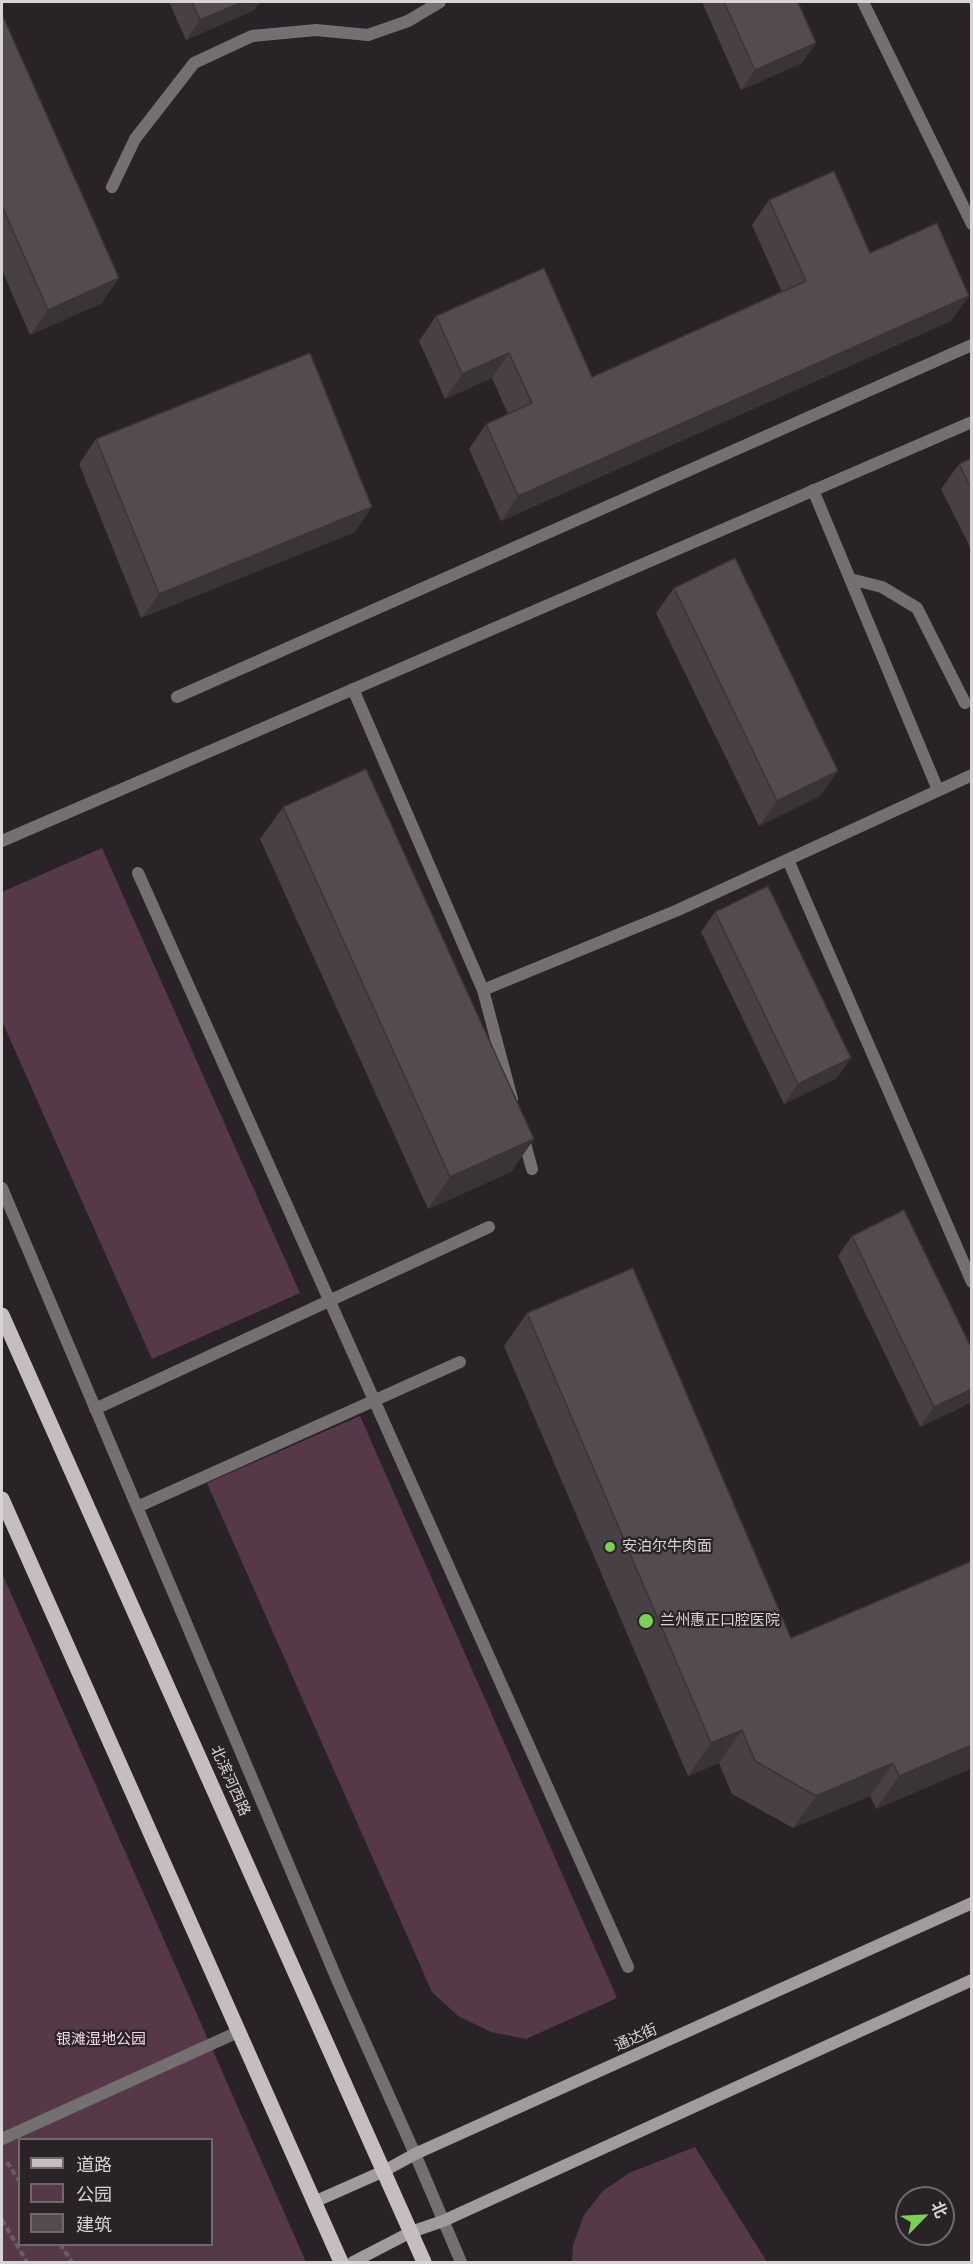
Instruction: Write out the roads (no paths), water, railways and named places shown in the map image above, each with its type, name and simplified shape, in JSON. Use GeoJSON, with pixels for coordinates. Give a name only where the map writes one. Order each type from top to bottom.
{"type":"FeatureCollection","features":[{"type":"Feature","properties":{"kind":"main road","name":"北滨河西路"},"geometry":{"type":"LineString","coordinates":[[2,1315],[424,2262]]}},
{"type":"Feature","properties":{"kind":"main road"},"geometry":{"type":"LineString","coordinates":[[2,1499],[341,2262]]}},
{"type":"Feature","properties":{"kind":"main road","name":"通达街"},"geometry":{"type":"LineString","coordinates":[[314,2202],[384,2171],[415,2154],[972,1903]]}},
{"type":"Feature","properties":{"kind":"main road"},"geometry":{"type":"LineString","coordinates":[[353,2262],[411,2232],[443,2221],[972,1980]]}},
{"type":"Feature","properties":{"kind":"street"},"geometry":{"type":"LineString","coordinates":[[112,187],[135,139],[194,63],[252,36],[316,30],[368,36],[408,21],[440,2]]}},
{"type":"Feature","properties":{"kind":"street"},"geometry":{"type":"LineString","coordinates":[[863,2],[972,224]]}},
{"type":"Feature","properties":{"kind":"street"},"geometry":{"type":"LineString","coordinates":[[177,697],[972,345]]}},
{"type":"Feature","properties":{"kind":"street"},"geometry":{"type":"LineString","coordinates":[[2,841],[972,422]]}},
{"type":"Feature","properties":{"kind":"street"},"geometry":{"type":"LineString","coordinates":[[813,490],[938,790]]}},
{"type":"Feature","properties":{"kind":"street"},"geometry":{"type":"LineString","coordinates":[[850,579],[882,587],[917,608],[965,703]]}},
{"type":"Feature","properties":{"kind":"street"},"geometry":{"type":"LineString","coordinates":[[353,689],[483,990],[532,1170]]}},
{"type":"Feature","properties":{"kind":"street"},"geometry":{"type":"LineString","coordinates":[[483,990],[678,910],[972,775]]}},
{"type":"Feature","properties":{"kind":"street"},"geometry":{"type":"LineString","coordinates":[[788,860],[972,1282]]}},
{"type":"Feature","properties":{"kind":"street"},"geometry":{"type":"LineString","coordinates":[[138,873],[628,1967]]}},
{"type":"Feature","properties":{"kind":"street"},"geometry":{"type":"LineString","coordinates":[[2,1188],[339,1984],[461,2262]]}},
{"type":"Feature","properties":{"kind":"street"},"geometry":{"type":"LineString","coordinates":[[95,1408],[489,1227]]}},
{"type":"Feature","properties":{"kind":"street"},"geometry":{"type":"LineString","coordinates":[[137,1507],[460,1362]]}},
{"type":"Feature","properties":{"kind":"street"},"geometry":{"type":"LineString","coordinates":[[2,2139],[238,2032]]}},
{"type":"Feature","properties":{"kind":"place","name":"安泊尔牛肉面"},"geometry":{"type":"Point","coordinates":[610,1547]}},
{"type":"Feature","properties":{"kind":"place","name":"兰州惠正口腔医院"},"geometry":{"type":"Point","coordinates":[646,1621]}},
{"type":"Feature","properties":{"kind":"park label","name":"银滩湿地公园"},"geometry":{"type":"Point","coordinates":[101,2040]}}]}
